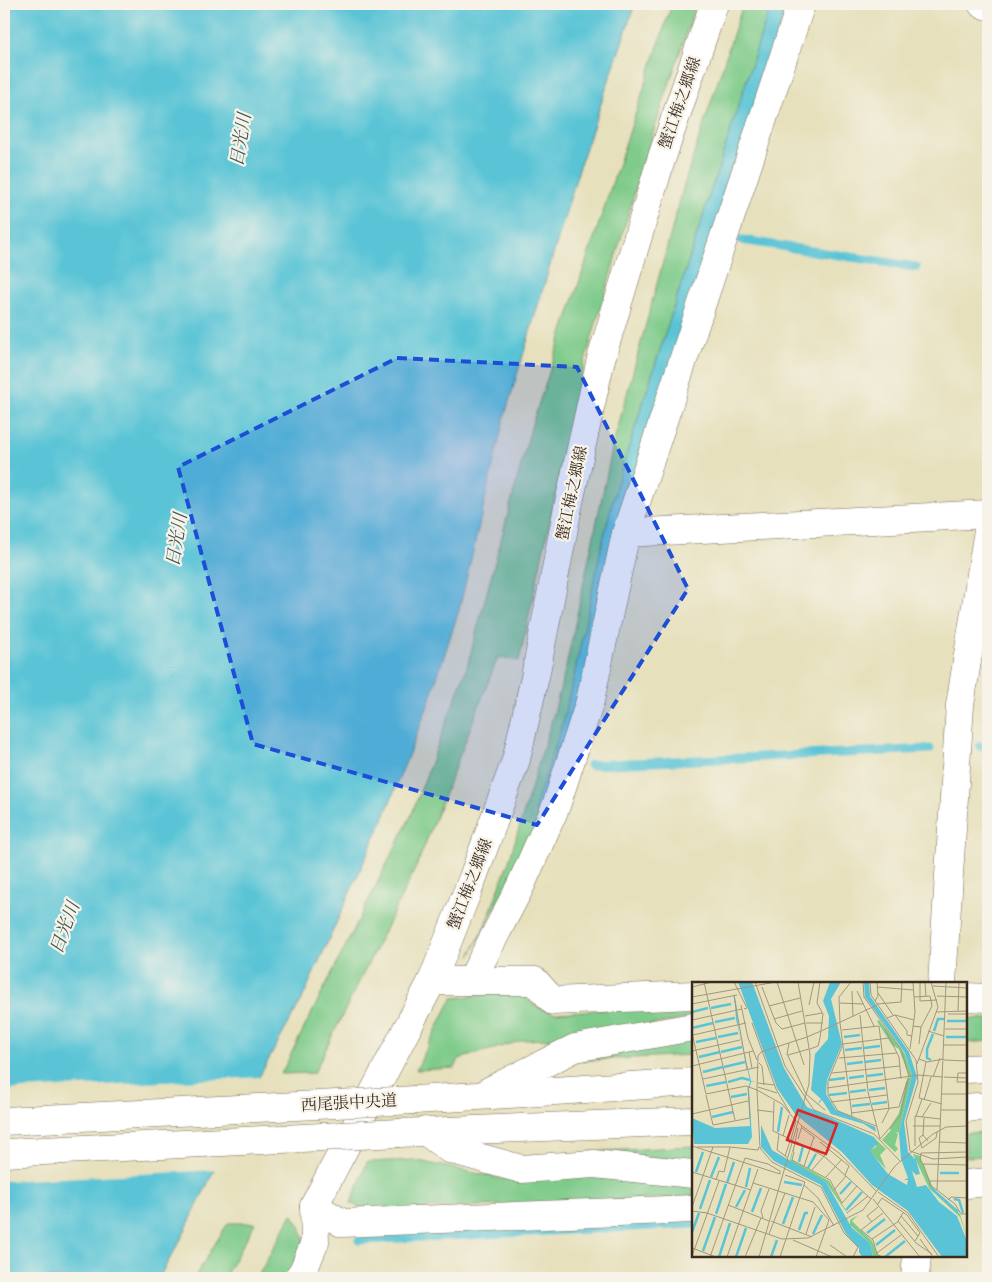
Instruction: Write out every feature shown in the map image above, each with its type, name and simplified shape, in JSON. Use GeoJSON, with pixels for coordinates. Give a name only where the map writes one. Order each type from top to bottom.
{"type":"FeatureCollection","features":[{"type":"Feature","properties":{"kind":"street","name":"蟹江梅之郷線"},"geometry":{"type":"LineString","coordinates":[[314,1206],[432,981],[472,880],[516,760],[535,676],[568,507],[601,359],[661,160],[714,4]]}},
{"type":"Feature","properties":{"kind":"street"},"geometry":{"type":"LineString","coordinates":[[471,982],[520,886],[556,806],[590,701],[626,533],[801,4]]}},
{"type":"Feature","properties":{"kind":"street"},"geometry":{"type":"LineString","coordinates":[[982,4],[988,6]]}},
{"type":"Feature","properties":{"kind":"street"},"geometry":{"type":"LineString","coordinates":[[626,533],[988,514]]}},
{"type":"Feature","properties":{"kind":"street"},"geometry":{"type":"LineString","coordinates":[[942,982],[960,706],[988,530]]}},
{"type":"Feature","properties":{"kind":"street"},"geometry":{"type":"LineString","coordinates":[[432,981],[535,982],[553,1001],[692,995]]}},
{"type":"Feature","properties":{"kind":"street"},"geometry":{"type":"LineString","coordinates":[[967,988],[988,986]]}},
{"type":"Feature","properties":{"kind":"street"},"geometry":{"type":"LineString","coordinates":[[967,997],[988,998]]}},
{"type":"Feature","properties":{"kind":"street"},"geometry":{"type":"LineString","coordinates":[[478,1096],[575,1048],[692,1027]]}},
{"type":"Feature","properties":{"kind":"street"},"geometry":{"type":"LineString","coordinates":[[967,1069],[988,1068]]}},
{"type":"Feature","properties":{"kind":"street","name":"西尾張中央道"},"geometry":{"type":"LineString","coordinates":[[4,1121],[415,1100],[692,1082]]}},
{"type":"Feature","properties":{"kind":"street"},"geometry":{"type":"LineString","coordinates":[[967,1108],[988,1106]]}},
{"type":"Feature","properties":{"kind":"street","name":"西尾張中央道"},"geometry":{"type":"LineString","coordinates":[[4,1153],[412,1132],[692,1122]]}},
{"type":"Feature","properties":{"kind":"street"},"geometry":{"type":"LineString","coordinates":[[412,1132],[449,1149],[521,1169],[594,1164],[692,1174]]}},
{"type":"Feature","properties":{"kind":"street"},"geometry":{"type":"LineString","coordinates":[[314,1206],[342,1223],[692,1209]]}},
{"type":"Feature","properties":{"kind":"street"},"geometry":{"type":"LineString","coordinates":[[298,1278],[315,1242],[314,1206]]}},
{"type":"Feature","properties":{"kind":"street"},"geometry":{"type":"LineString","coordinates":[[320,1278],[342,1223]]}},
{"type":"Feature","properties":{"kind":"street"},"geometry":{"type":"LineString","coordinates":[[916,1278],[918,1257]]}},
{"type":"Feature","properties":{"kind":"highlighted area"},"geometry":{"type":"Polygon","coordinates":[[[397,358],[577,367],[688,589],[537,825],[253,744],[178,467],[397,358]]]}},
{"type":"Feature","properties":{"kind":"green space"},"geometry":{"type":"Polygon","coordinates":[[[672,4],[696,4],[644,160],[585,361],[519,661],[498,657],[417,865],[314,1073],[281,1074],[411,816],[467,667],[532,424],[672,4]]]}},
{"type":"Feature","properties":{"kind":"green space"},"geometry":{"type":"Polygon","coordinates":[[[743,4],[771,4],[617,484],[602,544],[545,811],[470,956],[487,921],[509,861],[554,713],[566,667],[613,445],[684,185],[743,4]]]}},
{"type":"Feature","properties":{"kind":"green space"},"geometry":{"type":"Polygon","coordinates":[[[521,991],[532,1004],[553,1013],[692,1004],[692,1018],[572,1038],[524,1040],[459,1059],[455,1068],[416,1070],[452,998],[521,991]]]}},
{"type":"Feature","properties":{"kind":"green space"},"geometry":{"type":"Polygon","coordinates":[[[967,1019],[988,1019],[988,1041],[967,1043],[967,1019]]]}},
{"type":"Feature","properties":{"kind":"green space"},"geometry":{"type":"Polygon","coordinates":[[[692,1038],[692,1055],[571,1061],[692,1038]]]}},
{"type":"Feature","properties":{"kind":"green space"},"geometry":{"type":"Polygon","coordinates":[[[988,1132],[988,1156],[967,1157],[967,1133],[988,1132]]]}},
{"type":"Feature","properties":{"kind":"green space"},"geometry":{"type":"Polygon","coordinates":[[[692,1146],[692,1163],[589,1152],[692,1146]]]}},
{"type":"Feature","properties":{"kind":"green space"},"geometry":{"type":"Polygon","coordinates":[[[414,1160],[503,1179],[589,1172],[692,1183],[692,1197],[365,1211],[351,1203],[367,1162],[414,1160]]]}},
{"type":"Feature","properties":{"kind":"green space"},"geometry":{"type":"Polygon","coordinates":[[[292,1214],[300,1226],[304,1239],[290,1278],[257,1278],[292,1214]]]}},
{"type":"Feature","properties":{"kind":"green space"},"geometry":{"type":"Polygon","coordinates":[[[228,1223],[255,1223],[224,1278],[194,1278],[228,1223]]]}},
{"type":"Feature","properties":{"kind":"water","name":"日光川"},"geometry":{"type":"Polygon","coordinates":[[[4,4],[635,4],[581,162],[505,415],[459,610],[427,708],[384,817],[302,999],[259,1077],[182,1237],[159,1278],[4,1278],[4,4]]]}},
{"type":"Feature","properties":{"kind":"water"},"geometry":{"type":"Polygon","coordinates":[[[771,4],[787,4],[573,727],[540,811],[534,810],[562,726],[617,484],[771,4]]]}},
{"type":"Feature","properties":{"kind":"pier"},"geometry":{"type":"Polygon","coordinates":[[[262,1077],[217,1170],[4,1181],[4,1090],[262,1077]]]}},
{"type":"Feature","properties":{"kind":"waterway"},"geometry":{"type":"LineString","coordinates":[[742,240],[916,267]]}},
{"type":"Feature","properties":{"kind":"waterway"},"geometry":{"type":"LineString","coordinates":[[980,746],[988,746]]}},
{"type":"Feature","properties":{"kind":"waterway"},"geometry":{"type":"LineString","coordinates":[[590,765],[930,749]]}},
{"type":"Feature","properties":{"kind":"waterway"},"geometry":{"type":"LineString","coordinates":[[359,1240],[692,1224]]}}]}
